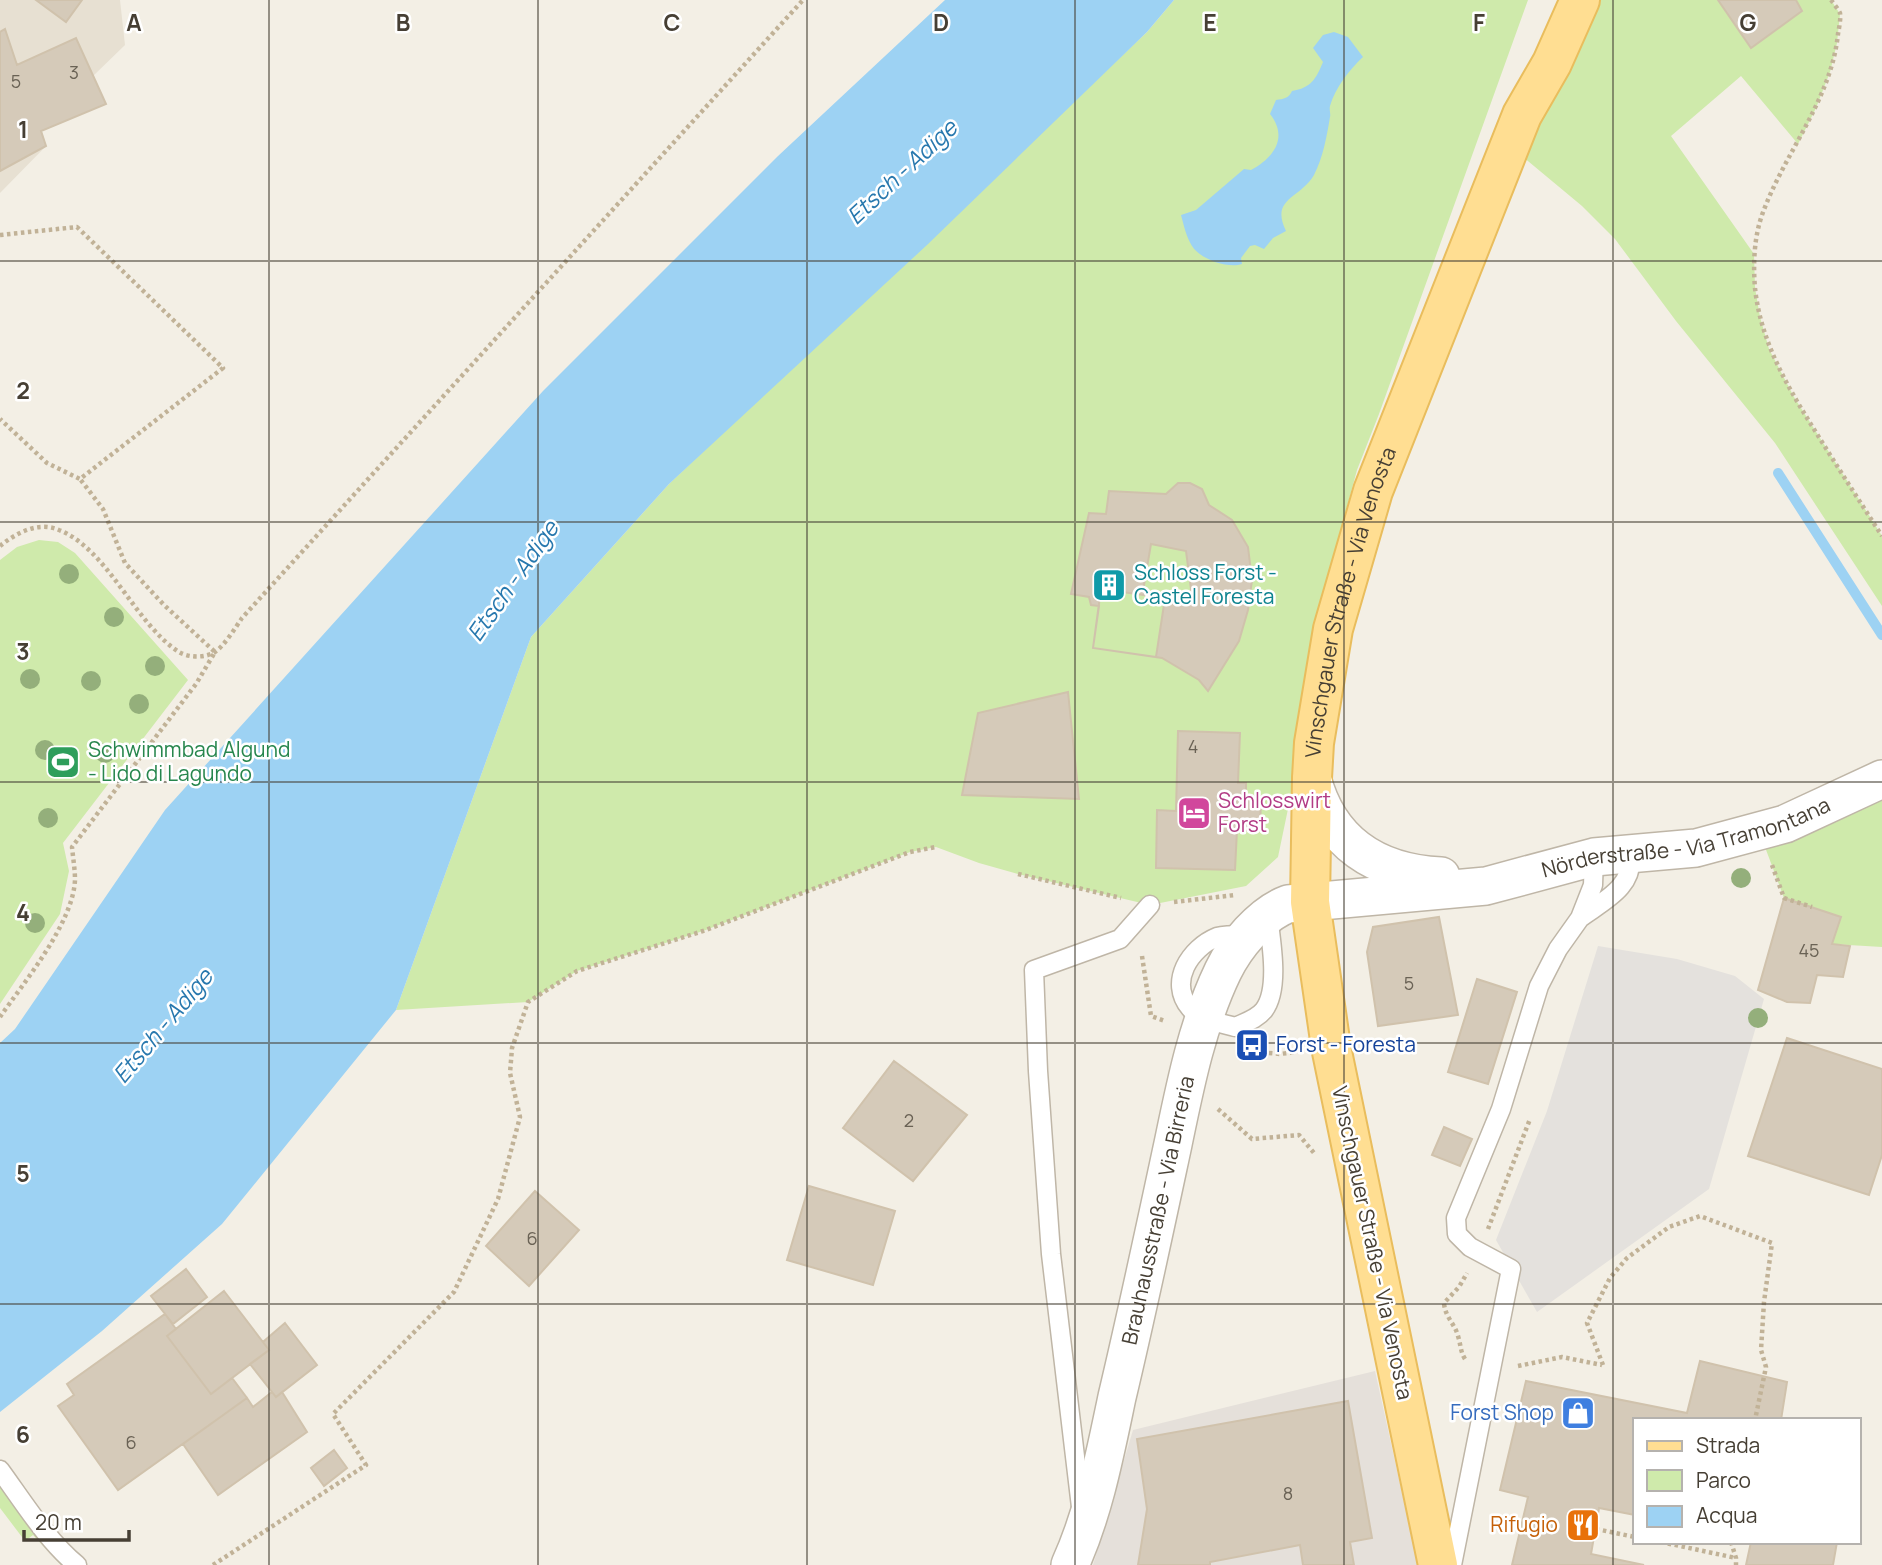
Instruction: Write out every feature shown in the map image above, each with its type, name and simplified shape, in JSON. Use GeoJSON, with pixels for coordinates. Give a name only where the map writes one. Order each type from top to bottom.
{"type":"FeatureCollection","features":[{"type":"Feature","properties":{"kind":"main road","name":"Vinschgauer Straße - Via Venosta"},"geometry":{"type":"LineString","coordinates":[[1522,115],[1535,49],[1553,0]]}},
{"type":"Feature","properties":{"kind":"main road","name":"Vinschgauer Straße - Via Venosta"},"geometry":{"type":"LineString","coordinates":[[1438,1565],[1331,1047],[1310,901],[1314,743],[1333,629],[1373,491],[1522,115],[1552,63],[1580,0]]}},
{"type":"Feature","properties":{"kind":"street","name":"Nörderstraße - Via Tramontana"},"geometry":{"type":"LineString","coordinates":[[1312,778],[1318,802],[1329,819],[1350,844],[1368,859],[1396,870],[1467,878],[1486,886]]}},
{"type":"Feature","properties":{"kind":"street","name":"Nörderstraße - Via Tramontana"},"geometry":{"type":"LineString","coordinates":[[1310,901],[1486,886],[1594,857],[1696,848],[1785,824],[1882,779]]}},
{"type":"Feature","properties":{"kind":"street"},"geometry":{"type":"LineString","coordinates":[[1258,925],[1276,909],[1288,904],[1310,901]]}},
{"type":"Feature","properties":{"kind":"street","name":"Brauhausstraße - Via Birreria"},"geometry":{"type":"LineString","coordinates":[[1077,1550],[1130,1342],[1192,1063],[1205,1017],[1224,969],[1258,925]]}},
{"type":"Feature","properties":{"kind":"lane"},"geometry":{"type":"LineString","coordinates":[[1580,918],[1628,879],[1632,865],[1630,854]]}},
{"type":"Feature","properties":{"kind":"lane"},"geometry":{"type":"LineString","coordinates":[[1452,1565],[1511,1269],[1470,1247],[1457,1234],[1456,1218],[1501,1108],[1539,986],[1558,948],[1580,918],[1594,885],[1594,857]]}},
{"type":"Feature","properties":{"kind":"lane"},"geometry":{"type":"LineString","coordinates":[[1077,1550],[1051,1254],[1034,970],[1120,939],[1150,905]]}},
{"type":"Feature","properties":{"kind":"lane"},"geometry":{"type":"LineString","coordinates":[[1205,1017],[1236,1027],[1255,1018],[1265,1009],[1273,987],[1272,947],[1258,925]]}},
{"type":"Feature","properties":{"kind":"lane"},"geometry":{"type":"LineString","coordinates":[[0,1470],[69,1559],[77,1565]]}},
{"type":"Feature","properties":{"kind":"path"},"geometry":{"type":"LineString","coordinates":[[0,1017],[65,917],[75,881],[72,847],[196,684],[215,652],[242,618],[803,0]]}},
{"type":"Feature","properties":{"kind":"path"},"geometry":{"type":"LineString","coordinates":[[1831,0],[1840,15],[1832,62],[1816,108],[1780,174],[1762,216],[1754,254],[1755,288],[1769,349],[1794,397],[1882,536]]}},
{"type":"Feature","properties":{"kind":"path"},"geometry":{"type":"LineString","coordinates":[[0,236],[77,227],[223,368],[80,479]]}},
{"type":"Feature","properties":{"kind":"path"},"geometry":{"type":"LineString","coordinates":[[0,419],[47,463],[80,479],[103,509],[125,563],[164,605],[215,652]]}},
{"type":"Feature","properties":{"kind":"path"},"geometry":{"type":"LineString","coordinates":[[0,546],[13,536],[31,528],[56,528],[75,538],[83,546],[157,632],[180,652],[196,657],[215,652]]}},
{"type":"Feature","properties":{"kind":"path"},"geometry":{"type":"LineString","coordinates":[[213,1565],[366,1465],[333,1414],[454,1292],[499,1199],[520,1117],[510,1073],[512,1048],[528,1002],[577,971],[703,931],[910,852],[936,847]]}},
{"type":"Feature","properties":{"kind":"path"},"geometry":{"type":"LineString","coordinates":[[1771,863],[1784,898],[1812,907]]}},
{"type":"Feature","properties":{"kind":"path"},"geometry":{"type":"LineString","coordinates":[[1150,905],[1141,948],[1151,1016]]}},
{"type":"Feature","properties":{"kind":"path"},"geometry":{"type":"LineString","coordinates":[[1192,1063],[1202,1090],[1225,1117],[1252,1139],[1299,1135],[1320,1160]]}},
{"type":"Feature","properties":{"kind":"path"},"geometry":{"type":"LineString","coordinates":[[1487,1231],[1530,1119]]}},
{"type":"Feature","properties":{"kind":"path"},"geometry":{"type":"LineString","coordinates":[[1603,1365],[1587,1323],[1610,1278],[1627,1258],[1669,1227],[1700,1216],[1772,1243],[1761,1350],[1766,1367],[1755,1418]]}},
{"type":"Feature","properties":{"kind":"path"},"geometry":{"type":"LineString","coordinates":[[1459,1287],[1469,1269]]}},
{"type":"Feature","properties":{"kind":"path"},"geometry":{"type":"LineString","coordinates":[[1596,1528],[1633,1537]]}},
{"type":"Feature","properties":{"kind":"path"},"geometry":{"type":"LineString","coordinates":[[1670,1544],[1737,1558]]}},
{"type":"Feature","properties":{"kind":"path"},"geometry":{"type":"LineString","coordinates":[[1732,1544],[1737,1558],[1736,1565]]}},
{"type":"Feature","properties":{"kind":"shaded area"},"geometry":{"type":"Polygon","coordinates":[[[0,0],[120,0],[125,45],[93,76],[106,104],[42,131],[46,146],[0,193],[0,0]]]}},
{"type":"Feature","properties":{"kind":"shaded area"},"geometry":{"type":"Polygon","coordinates":[[[1598,946],[1677,959],[1735,976],[1764,999],[1709,1189],[1537,1312],[1496,1240],[1547,1111],[1598,946]]]}},
{"type":"Feature","properties":{"kind":"shaded area"},"geometry":{"type":"Polygon","coordinates":[[[1375,1371],[1418,1565],[1093,1565],[1133,1430],[1375,1371]]]}},
{"type":"Feature","properties":{"kind":"green space"},"geometry":{"type":"Polygon","coordinates":[[[1174,0],[1528,0],[1357,470],[1313,633],[1298,761],[1278,857],[1246,886],[1150,905],[1018,874],[936,847],[910,852],[703,931],[577,971],[528,1002],[396,1010],[531,637],[669,484],[1147,32],[1174,0]]]}},
{"type":"Feature","properties":{"kind":"green space"},"geometry":{"type":"Polygon","coordinates":[[[1580,0],[1831,0],[1840,14],[1830,72],[1798,144],[1741,76],[1671,136],[1754,254],[1755,288],[1769,349],[1794,397],[1882,536],[1882,606],[1775,443],[1676,321],[1615,239],[1582,206],[1510,146],[1580,0]]]}},
{"type":"Feature","properties":{"kind":"green space","name":"Schwimmbad Algund - Lido di Lagundo"},"geometry":{"type":"Polygon","coordinates":[[[39,540],[58,542],[75,553],[188,680],[63,843],[69,871],[60,914],[0,1004],[0,560],[17,547],[39,540]]]}},
{"type":"Feature","properties":{"kind":"green space"},"geometry":{"type":"Polygon","coordinates":[[[1882,779],[1882,947],[1832,944],[1840,917],[1784,898],[1759,831],[1882,779]]]}},
{"type":"Feature","properties":{"kind":"green space"},"geometry":{"type":"Polygon","coordinates":[[[0,1482],[69,1565],[61,1565],[33,1535],[25,1541],[0,1508],[0,1482]]]}},
{"type":"Feature","properties":{"kind":"water","name":"Etsch - Adige"},"geometry":{"type":"Polygon","coordinates":[[[945,0],[1174,0],[1147,32],[927,245],[669,484],[531,637],[396,1010],[222,1224],[102,1331],[0,1412],[0,1043],[15,1029],[165,810],[543,391],[778,156],[945,0]]]}},
{"type":"Feature","properties":{"kind":"water"},"geometry":{"type":"Polygon","coordinates":[[[1334,32],[1348,37],[1363,57],[1344,79],[1332,99],[1324,146],[1314,175],[1284,205],[1282,220],[1286,231],[1273,238],[1264,249],[1250,246],[1241,258],[1242,264],[1222,264],[1201,255],[1192,246],[1181,215],[1196,210],[1244,169],[1251,170],[1272,153],[1278,139],[1278,131],[1270,114],[1276,100],[1286,98],[1292,91],[1304,88],[1312,82],[1323,62],[1313,48],[1323,35],[1334,32]]]}},
{"type":"Feature","properties":{"kind":"building"},"geometry":{"type":"Polygon","coordinates":[[[36,0],[82,0],[66,22],[36,0]]]}},
{"type":"Feature","properties":{"kind":"building"},"geometry":{"type":"Polygon","coordinates":[[[1718,0],[1796,0],[1802,11],[1751,48],[1718,0]]]}},
{"type":"Feature","properties":{"kind":"building"},"geometry":{"type":"Polygon","coordinates":[[[5,29],[17,65],[76,38],[106,104],[41,131],[46,146],[0,171],[0,32],[5,29]]]}},
{"type":"Feature","properties":{"kind":"building","name":"Schloss Forst - Castel Foresta"},"geometry":{"type":"Polygon","coordinates":[[[1178,483],[1190,483],[1202,489],[1209,505],[1232,520],[1248,547],[1252,580],[1248,610],[1239,641],[1208,691],[1199,680],[1162,658],[1093,648],[1099,606],[1091,605],[1089,597],[1071,594],[1089,513],[1106,514],[1109,491],[1166,494],[1178,483]],[[1151,544],[1143,591],[1192,597],[1186,551],[1151,544]]]}},
{"type":"Feature","properties":{"kind":"building"},"geometry":{"type":"Polygon","coordinates":[[[1101,589],[1165,598],[1156,657],[1093,648],[1101,589]]]}},
{"type":"Feature","properties":{"kind":"building"},"geometry":{"type":"Polygon","coordinates":[[[1068,692],[1079,799],[962,795],[978,713],[1068,692]]]}},
{"type":"Feature","properties":{"kind":"building"},"geometry":{"type":"Polygon","coordinates":[[[1178,731],[1240,733],[1238,783],[1246,783],[1246,796],[1261,796],[1260,831],[1237,830],[1235,870],[1156,868],[1157,810],[1176,811],[1178,731]]]}},
{"type":"Feature","properties":{"kind":"building"},"geometry":{"type":"Polygon","coordinates":[[[1784,898],[1841,917],[1832,944],[1850,946],[1843,977],[1817,975],[1810,1003],[1787,1002],[1758,990],[1784,898]]]}},
{"type":"Feature","properties":{"kind":"building"},"geometry":{"type":"Polygon","coordinates":[[[1439,917],[1458,1015],[1378,1026],[1367,952],[1373,927],[1439,917]]]}},
{"type":"Feature","properties":{"kind":"building"},"geometry":{"type":"Polygon","coordinates":[[[1477,979],[1517,992],[1488,1084],[1448,1072],[1477,979]]]}},
{"type":"Feature","properties":{"kind":"building"},"geometry":{"type":"Polygon","coordinates":[[[1787,1038],[1882,1069],[1882,1155],[1869,1195],[1748,1156],[1787,1038]]]}},
{"type":"Feature","properties":{"kind":"building"},"geometry":{"type":"Polygon","coordinates":[[[894,1061],[967,1115],[913,1181],[843,1128],[894,1061]]]}},
{"type":"Feature","properties":{"kind":"building"},"geometry":{"type":"Polygon","coordinates":[[[1444,1127],[1472,1139],[1460,1166],[1432,1155],[1444,1127]]]}},
{"type":"Feature","properties":{"kind":"building"},"geometry":{"type":"Polygon","coordinates":[[[809,1186],[895,1211],[873,1285],[787,1260],[809,1186]]]}},
{"type":"Feature","properties":{"kind":"building"},"geometry":{"type":"Polygon","coordinates":[[[535,1191],[579,1230],[529,1286],[486,1246],[535,1191]]]}},
{"type":"Feature","properties":{"kind":"building"},"geometry":{"type":"Polygon","coordinates":[[[186,1269],[207,1297],[173,1324],[151,1296],[186,1269]]]}},
{"type":"Feature","properties":{"kind":"building"},"geometry":{"type":"Polygon","coordinates":[[[224,1291],[269,1350],[211,1394],[167,1336],[224,1291]]]}},
{"type":"Feature","properties":{"kind":"building"},"geometry":{"type":"Polygon","coordinates":[[[165,1314],[176,1329],[167,1336],[211,1394],[232,1378],[247,1398],[118,1490],[58,1406],[74,1395],[67,1384],[165,1314]]]}},
{"type":"Feature","properties":{"kind":"building"},"geometry":{"type":"Polygon","coordinates":[[[285,1323],[317,1365],[276,1397],[250,1364],[269,1350],[263,1342],[285,1323]]]}},
{"type":"Feature","properties":{"kind":"building"},"geometry":{"type":"Polygon","coordinates":[[[1700,1361],[1787,1382],[1781,1418],[1633,1418],[1633,1515],[1599,1508],[1591,1554],[1644,1565],[1512,1565],[1528,1497],[1500,1490],[1526,1381],[1687,1413],[1700,1361]]]}},
{"type":"Feature","properties":{"kind":"building"},"geometry":{"type":"Polygon","coordinates":[[[272,1392],[276,1397],[282,1392],[307,1432],[218,1495],[183,1444],[247,1398],[253,1407],[272,1392]]]}},
{"type":"Feature","properties":{"kind":"building"},"geometry":{"type":"Polygon","coordinates":[[[1348,1401],[1372,1538],[1350,1542],[1354,1565],[1303,1565],[1300,1545],[1210,1562],[1210,1565],[1138,1565],[1147,1509],[1137,1439],[1348,1401]]]}},
{"type":"Feature","properties":{"kind":"building"},"geometry":{"type":"Polygon","coordinates":[[[334,1450],[347,1468],[324,1486],[311,1468],[334,1450]]]}},
{"type":"Feature","properties":{"kind":"building"},"geometry":{"type":"Polygon","coordinates":[[[1751,1544],[1837,1544],[1833,1565],[1746,1565],[1751,1544]]]}},
{"type":"Feature","properties":{"kind":"waterway"},"geometry":{"type":"LineString","coordinates":[[1778,473],[1882,635]]}},
{"type":"Feature","properties":{"kind":"place","name":"Schloss Forst - Castel Foresta"},"geometry":{"type":"Point","coordinates":[1109,585]}},
{"type":"Feature","properties":{"kind":"place","name":"Schwimmbad Algund - Lido di Lagundo"},"geometry":{"type":"Point","coordinates":[63,762]}},
{"type":"Feature","properties":{"kind":"place","name":"Schlosswirt Forst"},"geometry":{"type":"Point","coordinates":[1194,813]}},
{"type":"Feature","properties":{"kind":"place","name":"Forst - Foresta"},"geometry":{"type":"Point","coordinates":[1252,1045]}},
{"type":"Feature","properties":{"kind":"place","name":"Forst Shop"},"geometry":{"type":"Point","coordinates":[1578,1413]}},
{"type":"Feature","properties":{"kind":"place","name":"Rifugio"},"geometry":{"type":"Point","coordinates":[1583,1525]}}]}
